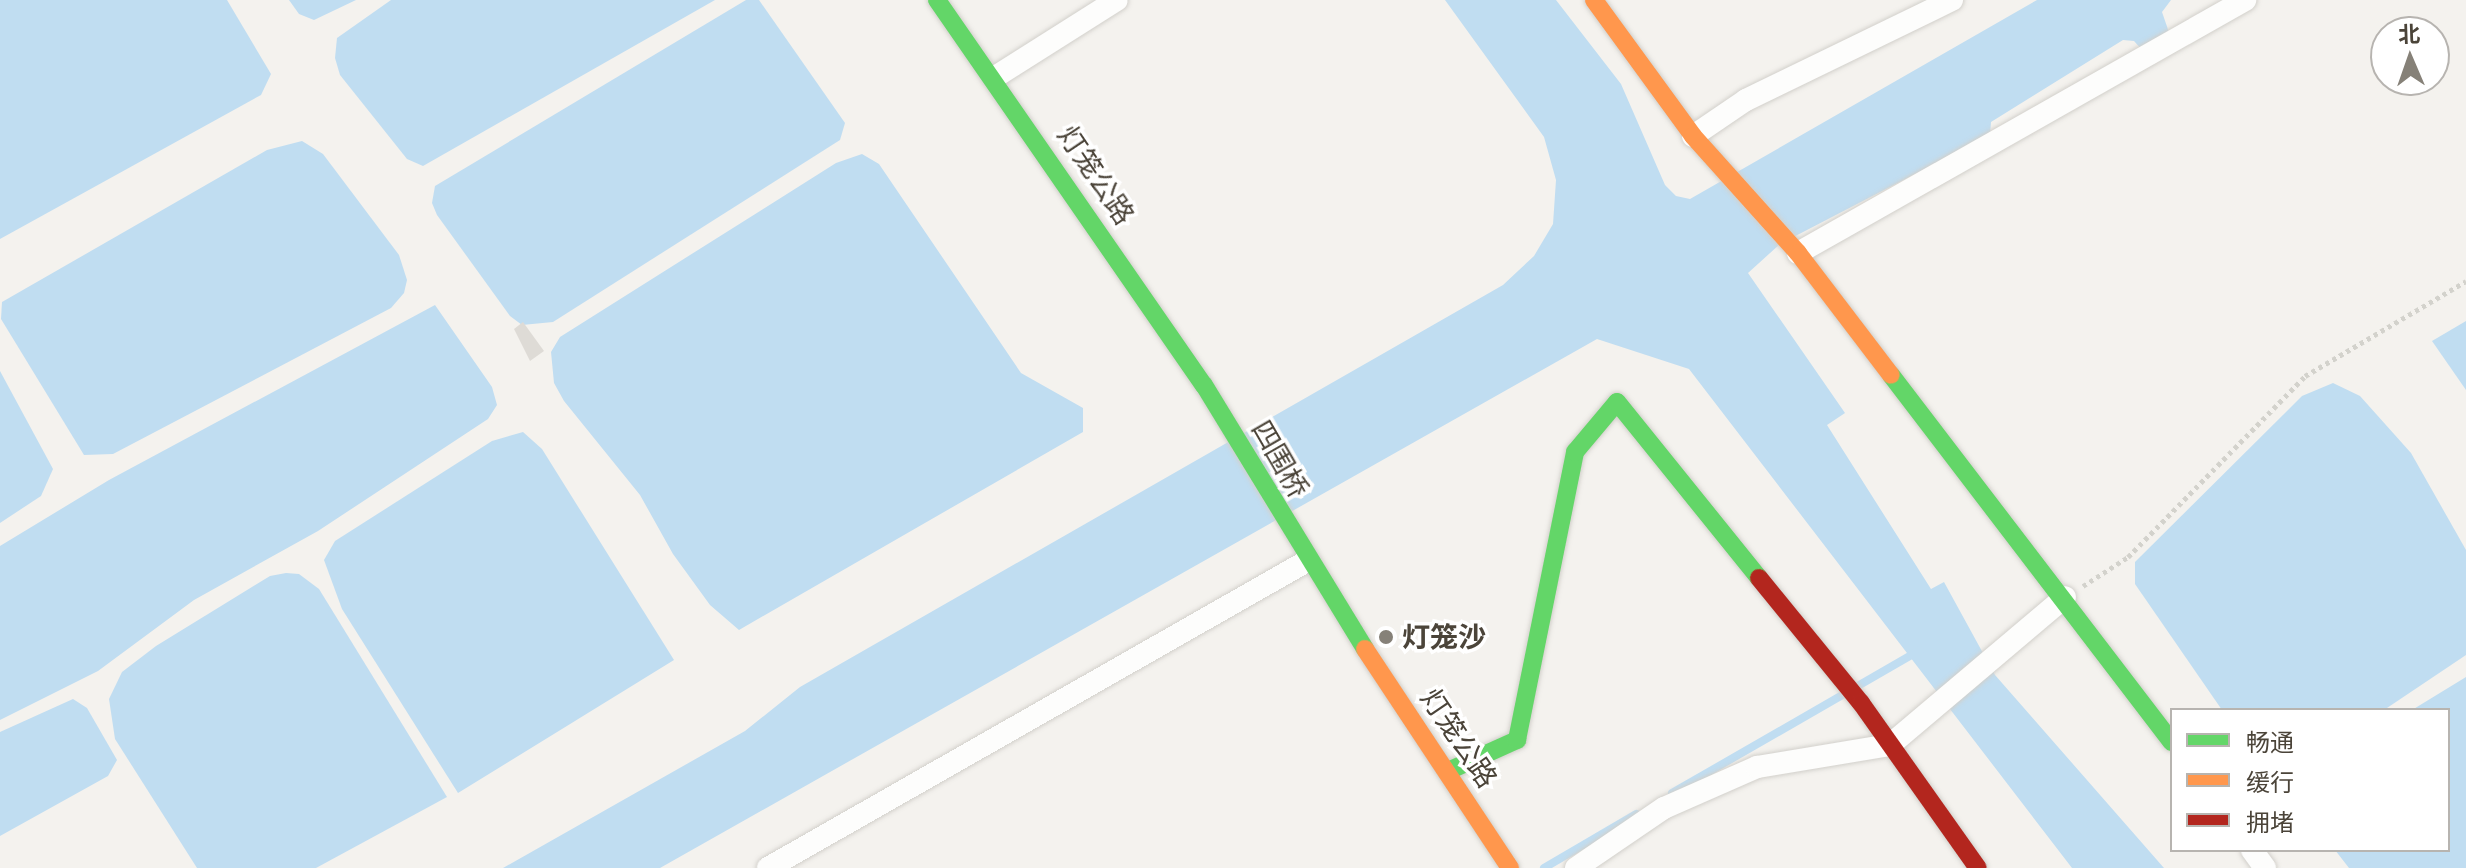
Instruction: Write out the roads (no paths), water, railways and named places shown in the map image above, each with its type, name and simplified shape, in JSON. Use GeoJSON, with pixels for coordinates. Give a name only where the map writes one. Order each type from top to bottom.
{"type":"FeatureCollection","features":[{"type":"Feature","properties":{"kind":"street","name":"灯笼公路"},"geometry":{"type":"LineString","coordinates":[[937,0],[995,77],[1204,385]]}},
{"type":"Feature","properties":{"kind":"street"},"geometry":{"type":"LineString","coordinates":[[995,77],[1117,0]]}},
{"type":"Feature","properties":{"kind":"street"},"geometry":{"type":"LineString","coordinates":[[1594,0],[1693,136],[1798,253],[2065,597],[2170,739]]}},
{"type":"Feature","properties":{"kind":"street"},"geometry":{"type":"LineString","coordinates":[[1693,136],[1746,100],[1952,0]]}},
{"type":"Feature","properties":{"kind":"street"},"geometry":{"type":"LineString","coordinates":[[1798,253],[2245,0]]}},
{"type":"Feature","properties":{"kind":"street","name":"四围桥"},"geometry":{"type":"LineString","coordinates":[[1204,385],[1307,561]]}},
{"type":"Feature","properties":{"kind":"street"},"geometry":{"type":"LineString","coordinates":[[1448,771],[1517,740],[1575,452],[1617,402],[1861,703],[1978,868]]}},
{"type":"Feature","properties":{"kind":"street","name":"灯笼公路"},"geometry":{"type":"LineString","coordinates":[[1307,561],[1510,868]]}},
{"type":"Feature","properties":{"kind":"street"},"geometry":{"type":"LineString","coordinates":[[768,868],[1307,561]]}},
{"type":"Feature","properties":{"kind":"street"},"geometry":{"type":"LineString","coordinates":[[1576,868],[1664,808],[1757,767],[1890,745],[2065,597]]}},
{"type":"Feature","properties":{"kind":"water"},"geometry":{"type":"Polygon","coordinates":[[[0,0],[227,0],[271,74],[261,95],[0,239],[0,0]]]}},
{"type":"Feature","properties":{"kind":"water"},"geometry":{"type":"Polygon","coordinates":[[[289,0],[356,0],[314,20],[299,14],[289,0]]]}},
{"type":"Feature","properties":{"kind":"water"},"geometry":{"type":"Polygon","coordinates":[[[391,0],[715,0],[423,166],[407,159],[340,75],[335,58],[337,38],[391,0]]]}},
{"type":"Feature","properties":{"kind":"water"},"geometry":{"type":"Polygon","coordinates":[[[746,0],[759,0],[845,123],[840,140],[553,322],[522,325],[510,316],[437,215],[432,203],[435,186],[746,0]]]}},
{"type":"Feature","properties":{"kind":"water"},"geometry":{"type":"Polygon","coordinates":[[[1445,0],[1556,0],[1621,84],[1665,185],[1676,196],[1690,199],[2037,0],[2171,0],[2162,12],[2173,44],[2145,53],[2134,41],[2123,40],[1991,122],[1990,135],[1780,244],[1748,273],[1845,413],[1827,425],[1931,589],[1944,582],[1995,675],[2164,868],[2072,868],[1689,369],[1597,339],[660,868],[503,868],[745,731],[800,687],[1503,285],[1534,256],[1553,224],[1556,180],[1544,137],[1445,0]]]}},
{"type":"Feature","properties":{"kind":"water"},"geometry":{"type":"Polygon","coordinates":[[[302,141],[323,154],[399,255],[407,280],[404,293],[391,308],[113,454],[84,455],[1,319],[2,302],[267,150],[302,141]]]}},
{"type":"Feature","properties":{"kind":"water"},"geometry":{"type":"Polygon","coordinates":[[[862,154],[879,164],[1021,373],[1083,408],[1083,432],[739,630],[710,605],[673,554],[640,495],[564,401],[554,383],[551,352],[560,337],[836,163],[862,154]]]}},
{"type":"Feature","properties":{"kind":"water"},"geometry":{"type":"Polygon","coordinates":[[[435,305],[492,387],[497,405],[488,419],[318,531],[194,600],[98,671],[0,720],[0,546],[109,480],[435,305]]]}},
{"type":"Feature","properties":{"kind":"water"},"geometry":{"type":"Polygon","coordinates":[[[2466,321],[2466,390],[2432,341],[2466,321]]]}},
{"type":"Feature","properties":{"kind":"water"},"geometry":{"type":"Polygon","coordinates":[[[0,371],[53,469],[41,496],[0,523],[0,371]]]}},
{"type":"Feature","properties":{"kind":"water"},"geometry":{"type":"Polygon","coordinates":[[[2333,383],[2360,396],[2411,453],[2466,550],[2466,655],[2387,708],[2221,708],[2135,584],[2135,562],[2302,396],[2333,383]]]}},
{"type":"Feature","properties":{"kind":"water"},"geometry":{"type":"Polygon","coordinates":[[[523,432],[542,449],[674,660],[458,793],[342,609],[324,560],[335,541],[492,441],[523,432]]]}},
{"type":"Feature","properties":{"kind":"water"},"geometry":{"type":"Polygon","coordinates":[[[299,574],[319,589],[447,797],[316,868],[197,868],[115,739],[109,699],[122,672],[156,646],[270,576],[299,574]]]}},
{"type":"Feature","properties":{"kind":"water"},"geometry":{"type":"Polygon","coordinates":[[[2466,677],[2466,868],[2349,868],[2337,852],[2450,852],[2450,708],[2415,708],[2466,677]]]}},
{"type":"Feature","properties":{"kind":"water"},"geometry":{"type":"Polygon","coordinates":[[[73,699],[87,708],[117,760],[108,776],[0,836],[0,732],[73,699]]]}},
{"type":"Feature","properties":{"kind":"waterway"},"geometry":{"type":"LineString","coordinates":[[1856,687],[1920,650]]}},
{"type":"Feature","properties":{"kind":"waterway"},"geometry":{"type":"LineString","coordinates":[[1672,793],[1844,694]]}},
{"type":"Feature","properties":{"kind":"waterway"},"geometry":{"type":"LineString","coordinates":[[1544,868],[1636,814]]}},
{"type":"Feature","properties":{"kind":"place","name":"灯笼沙"},"geometry":{"type":"Point","coordinates":[1386,637]}}]}
